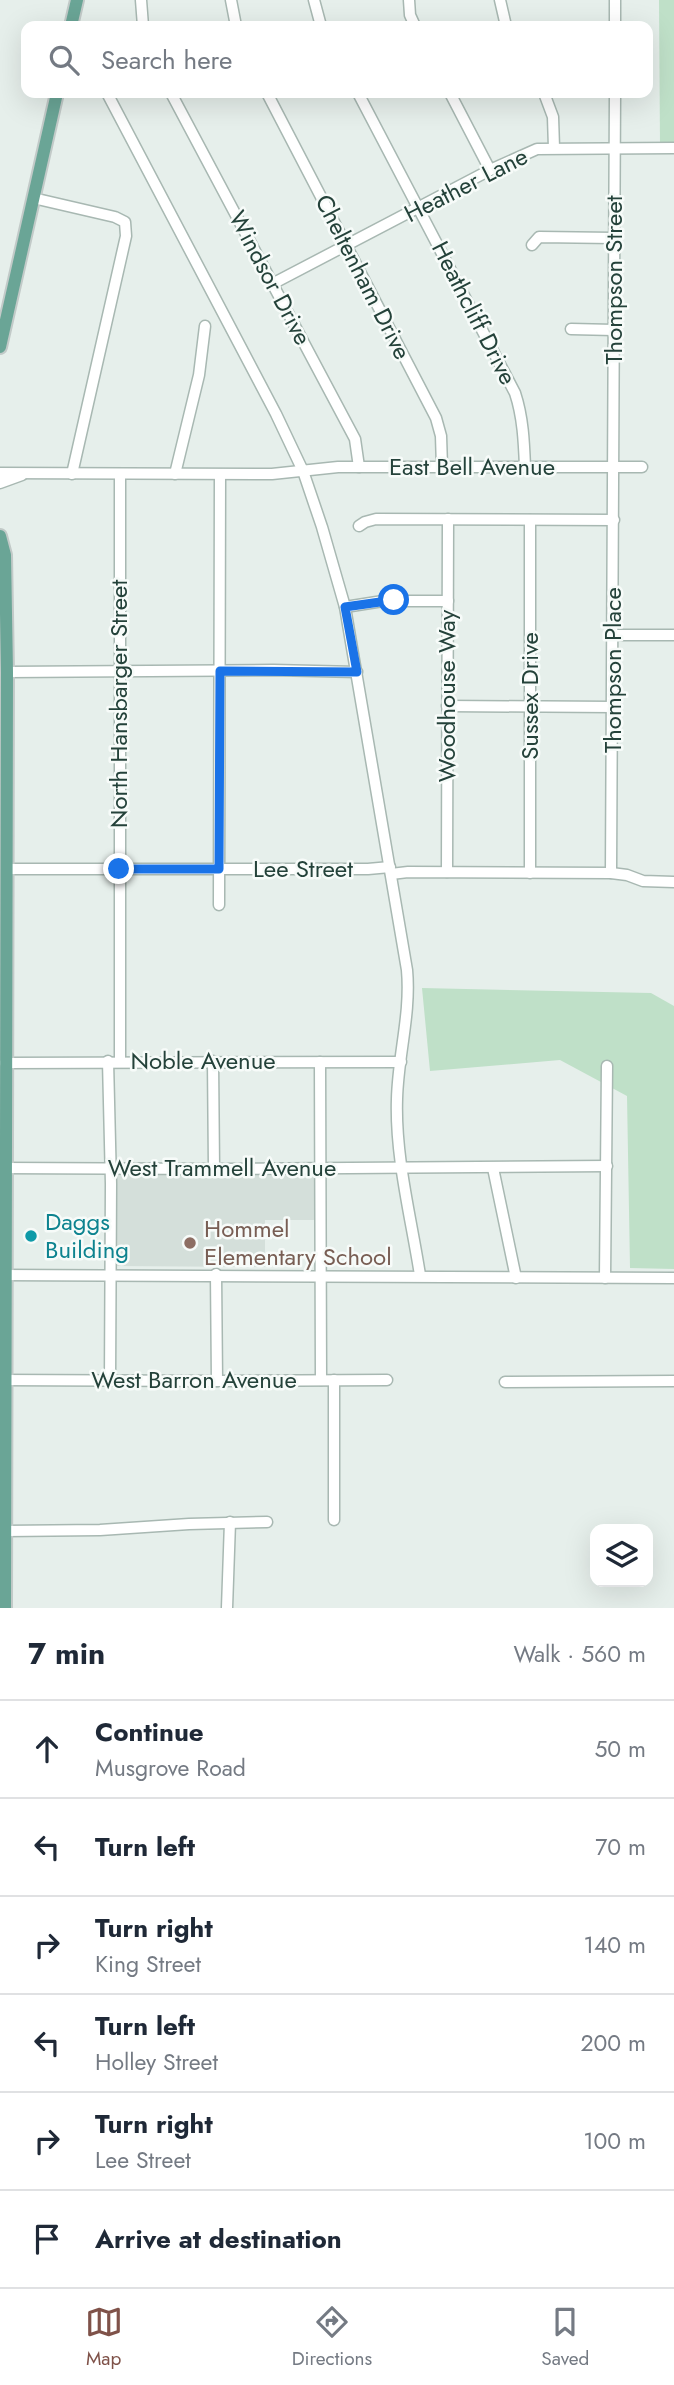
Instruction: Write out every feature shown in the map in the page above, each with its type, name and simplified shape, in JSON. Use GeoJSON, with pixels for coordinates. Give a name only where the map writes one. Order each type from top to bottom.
{"type":"FeatureCollection","features":[{"type":"Feature","properties":{"kind":"main road"},"geometry":{"type":"LineString","coordinates":[[72,21],[77,0]]}},
{"type":"Feature","properties":{"kind":"main road"},"geometry":{"type":"LineString","coordinates":[[0,347],[56,98]]}},
{"type":"Feature","properties":{"kind":"main road"},"geometry":{"type":"LineString","coordinates":[[0,536],[5,555],[7,672],[2,1275],[5,1608]]}},
{"type":"Feature","properties":{"kind":"street"},"geometry":{"type":"LineString","coordinates":[[141,0],[143,21]]}},
{"type":"Feature","properties":{"kind":"street"},"geometry":{"type":"LineString","coordinates":[[231,0],[235,21]]}},
{"type":"Feature","properties":{"kind":"street"},"geometry":{"type":"LineString","coordinates":[[314,0],[320,21]]}},
{"type":"Feature","properties":{"kind":"street"},"geometry":{"type":"LineString","coordinates":[[409,0],[413,21]]}},
{"type":"Feature","properties":{"kind":"street"},"geometry":{"type":"LineString","coordinates":[[500,0],[505,21]]}},
{"type":"Feature","properties":{"kind":"street"},"geometry":{"type":"LineString","coordinates":[[615,0],[615,21]]}},
{"type":"Feature","properties":{"kind":"street"},"geometry":{"type":"LineString","coordinates":[[110,98],[276,414],[303,471],[345,607],[409,990],[397,1089],[397,1120],[420,1275]]}},
{"type":"Feature","properties":{"kind":"street","name":"Windsor Drive"},"geometry":{"type":"LineString","coordinates":[[173,98],[274,283],[355,439],[359,467]]}},
{"type":"Feature","properties":{"kind":"street","name":"Cheltenham Drive"},"geometry":{"type":"LineString","coordinates":[[270,98],[436,418],[441,436],[442,467]]}},
{"type":"Feature","properties":{"kind":"street","name":"Heathcliff Drive"},"geometry":{"type":"LineString","coordinates":[[361,98],[515,393],[523,432],[525,467]]}},
{"type":"Feature","properties":{"kind":"street"},"geometry":{"type":"LineString","coordinates":[[453,98],[490,170]]}},
{"type":"Feature","properties":{"kind":"street"},"geometry":{"type":"LineString","coordinates":[[546,98],[553,117],[554,148]]}},
{"type":"Feature","properties":{"kind":"street","name":"Thompson Street"},"geometry":{"type":"LineString","coordinates":[[614,467],[615,98]]}},
{"type":"Feature","properties":{"kind":"street","name":"Heather Lane"},"geometry":{"type":"LineString","coordinates":[[274,283],[490,170],[537,149],[674,148]]}},
{"type":"Feature","properties":{"kind":"street"},"geometry":{"type":"LineString","coordinates":[[33,198],[115,217],[125,222],[126,227],[100,358],[72,474]]}},
{"type":"Feature","properties":{"kind":"street"},"geometry":{"type":"LineString","coordinates":[[532,244],[539,237],[552,236],[614,238]]}},
{"type":"Feature","properties":{"kind":"street"},"geometry":{"type":"LineString","coordinates":[[175,474],[199,374],[205,326]]}},
{"type":"Feature","properties":{"kind":"street"},"geometry":{"type":"LineString","coordinates":[[571,329],[614,330]]}},
{"type":"Feature","properties":{"kind":"street","name":"East Bell Avenue"},"geometry":{"type":"LineString","coordinates":[[0,473],[272,474],[359,467],[642,467]]}},
{"type":"Feature","properties":{"kind":"street","name":"Thompson Place"},"geometry":{"type":"LineString","coordinates":[[611,873],[614,467]]}},
{"type":"Feature","properties":{"kind":"street"},"geometry":{"type":"LineString","coordinates":[[0,483],[26,473]]}},
{"type":"Feature","properties":{"kind":"street","name":"North Hansbarger Street"},"geometry":{"type":"LineString","coordinates":[[120,474],[120,1061]]}},
{"type":"Feature","properties":{"kind":"street"},"geometry":{"type":"LineString","coordinates":[[219,905],[220,474]]}},
{"type":"Feature","properties":{"kind":"street"},"geometry":{"type":"LineString","coordinates":[[359,526],[376,519],[614,520]]}},
{"type":"Feature","properties":{"kind":"street","name":"Woodhouse Way"},"geometry":{"type":"LineString","coordinates":[[447,873],[448,519]]}},
{"type":"Feature","properties":{"kind":"street","name":"Sussex Drive"},"geometry":{"type":"LineString","coordinates":[[530,520],[530,873]]}},
{"type":"Feature","properties":{"kind":"street"},"geometry":{"type":"LineString","coordinates":[[345,607],[394,600],[448,601]]}},
{"type":"Feature","properties":{"kind":"street"},"geometry":{"type":"LineString","coordinates":[[613,635],[674,635]]}},
{"type":"Feature","properties":{"kind":"street"},"geometry":{"type":"LineString","coordinates":[[7,672],[357,672]]}},
{"type":"Feature","properties":{"kind":"street"},"geometry":{"type":"LineString","coordinates":[[447,706],[612,707]]}},
{"type":"Feature","properties":{"kind":"street","name":"Lee Street"},"geometry":{"type":"LineString","coordinates":[[7,869],[368,869],[447,873],[611,873],[643,881],[674,882]]}},
{"type":"Feature","properties":{"kind":"street"},"geometry":{"type":"LineString","coordinates":[[108,1061],[110,1381]]}},
{"type":"Feature","properties":{"kind":"street"},"geometry":{"type":"LineString","coordinates":[[213,1061],[214,1169]]}},
{"type":"Feature","properties":{"kind":"street"},"geometry":{"type":"LineString","coordinates":[[320,1062],[321,1380]]}},
{"type":"Feature","properties":{"kind":"street","name":"Noble Avenue"},"geometry":{"type":"LineString","coordinates":[[5,1063],[401,1062]]}},
{"type":"Feature","properties":{"kind":"street"},"geometry":{"type":"LineString","coordinates":[[605,1278],[607,1066]]}},
{"type":"Feature","properties":{"kind":"street","name":"West Trammell Avenue"},"geometry":{"type":"LineString","coordinates":[[3,1168],[607,1166]]}},
{"type":"Feature","properties":{"kind":"street"},"geometry":{"type":"LineString","coordinates":[[493,1168],[516,1278]]}},
{"type":"Feature","properties":{"kind":"street"},"geometry":{"type":"LineString","coordinates":[[216,1274],[217,1381]]}},
{"type":"Feature","properties":{"kind":"street"},"geometry":{"type":"LineString","coordinates":[[2,1275],[674,1278]]}},
{"type":"Feature","properties":{"kind":"street","name":"West Barron Avenue"},"geometry":{"type":"LineString","coordinates":[[2,1380],[387,1380]]}},
{"type":"Feature","properties":{"kind":"street"},"geometry":{"type":"LineString","coordinates":[[334,1380],[334,1520]]}},
{"type":"Feature","properties":{"kind":"street"},"geometry":{"type":"LineString","coordinates":[[505,1382],[674,1381]]}},
{"type":"Feature","properties":{"kind":"street"},"geometry":{"type":"LineString","coordinates":[[227,1608],[230,1522]]}},
{"type":"Feature","properties":{"kind":"street"},"geometry":{"type":"LineString","coordinates":[[5,1531],[100,1530],[267,1522]]}},
{"type":"Feature","properties":{"kind":"shaded area","name":"Hommel Elementary School"},"geometry":{"type":"Polygon","coordinates":[[[115,1173],[314,1174],[314,1220],[265,1220],[265,1267],[114,1266],[115,1173]]]}},
{"type":"Feature","properties":{"kind":"green space"},"geometry":{"type":"Polygon","coordinates":[[[659,0],[674,0],[674,145],[660,145],[659,0]]]}},
{"type":"Feature","properties":{"kind":"green space"},"geometry":{"type":"Polygon","coordinates":[[[422,988],[651,993],[674,1006],[674,1269],[630,1268],[627,1096],[560,1060],[430,1071],[422,988]]]}},
{"type":"Feature","properties":{"kind":"place","name":"Daggs Building"},"geometry":{"type":"Point","coordinates":[31,1236]}},
{"type":"Feature","properties":{"kind":"place","name":"Hommel Elementary School"},"geometry":{"type":"Point","coordinates":[190,1243]}},
{"type":"Feature","properties":{"kind":"route"},"geometry":{"type":"LineString","coordinates":[[119,869],[219,869],[220,671],[357,672],[345,607],[394,600]]}}]}
